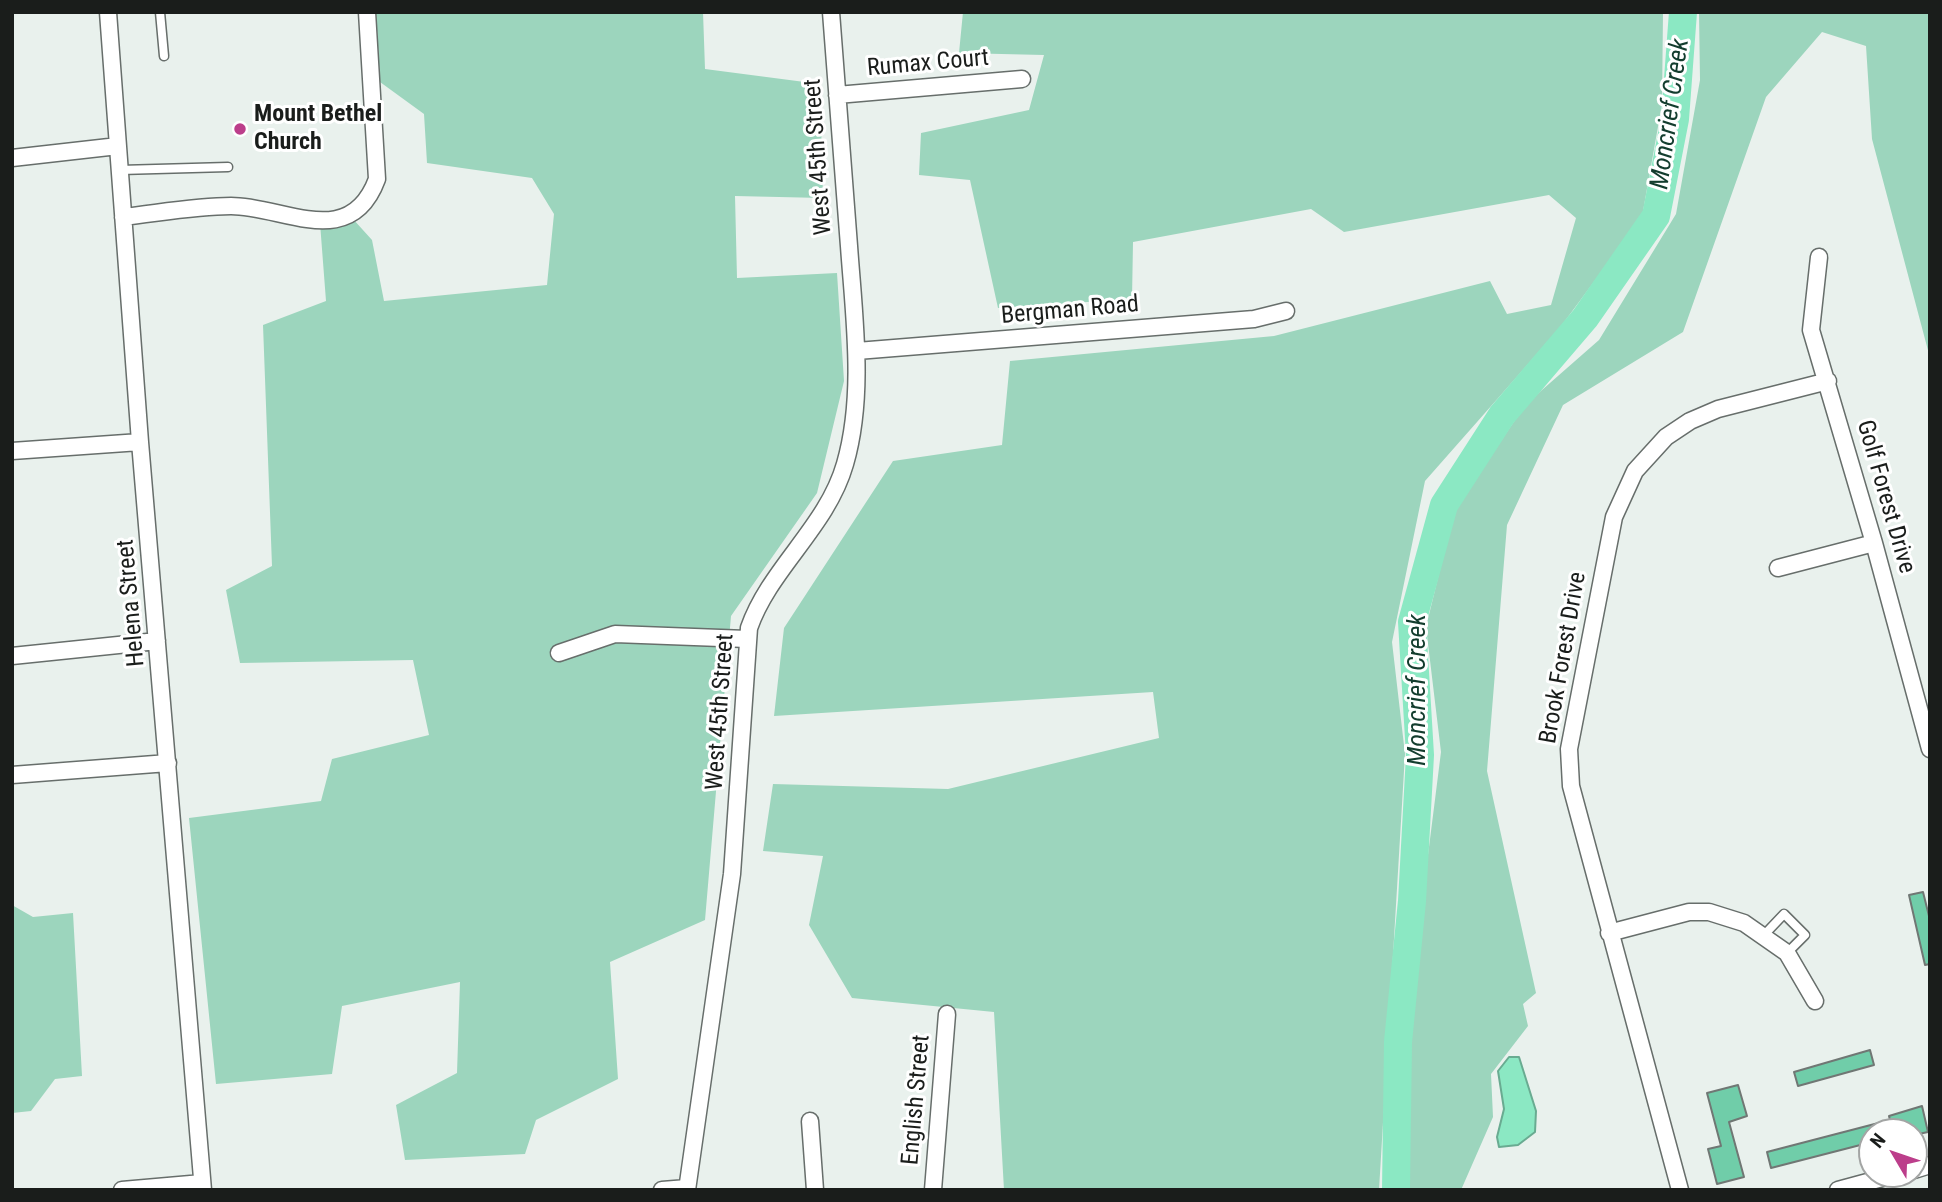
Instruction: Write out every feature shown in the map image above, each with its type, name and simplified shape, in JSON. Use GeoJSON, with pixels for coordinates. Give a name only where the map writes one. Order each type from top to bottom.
{"type":"FeatureCollection","features":[{"type":"Feature","properties":{"kind":"street","name":"Helena Street"},"geometry":{"type":"LineString","coordinates":[[108,12],[140,442],[202,1186]]}},
{"type":"Feature","properties":{"kind":"street"},"geometry":{"type":"LineString","coordinates":[[123,217],[233,206],[279,216],[327,220],[347,217],[359,210],[371,197],[377,179],[367,12]]}},
{"type":"Feature","properties":{"kind":"street","name":"West 45th Street"},"geometry":{"type":"LineString","coordinates":[[687,1189],[732,874],[747,639],[755,612],[824,515],[835,495],[851,435],[857,351],[831,12]]}},
{"type":"Feature","properties":{"kind":"street","name":"Rumax Court"},"geometry":{"type":"LineString","coordinates":[[838,95],[1022,79]]}},
{"type":"Feature","properties":{"kind":"street"},"geometry":{"type":"LineString","coordinates":[[12,158],[118,146]]}},
{"type":"Feature","properties":{"kind":"street","name":"Golf Forest Drive"},"geometry":{"type":"LineString","coordinates":[[1819,257],[1811,330],[1828,381],[1930,749]]}},
{"type":"Feature","properties":{"kind":"street","name":"Bergman Road"},"geometry":{"type":"LineString","coordinates":[[857,351],[1254,319],[1286,311]]}},
{"type":"Feature","properties":{"kind":"street","name":"Brook Forest Drive"},"geometry":{"type":"LineString","coordinates":[[1680,1190],[1571,786],[1569,759],[1614,517],[1622,494],[1647,456],[1667,436],[1690,421],[1718,409],[1828,381]]}},
{"type":"Feature","properties":{"kind":"street"},"geometry":{"type":"LineString","coordinates":[[12,451],[140,442]]}},
{"type":"Feature","properties":{"kind":"street"},"geometry":{"type":"LineString","coordinates":[[1778,568],[1874,543]]}},
{"type":"Feature","properties":{"kind":"street"},"geometry":{"type":"LineString","coordinates":[[559,653],[615,634],[747,639]]}},
{"type":"Feature","properties":{"kind":"street"},"geometry":{"type":"LineString","coordinates":[[12,656],[158,641]]}},
{"type":"Feature","properties":{"kind":"street"},"geometry":{"type":"LineString","coordinates":[[12,775],[168,763]]}},
{"type":"Feature","properties":{"kind":"street"},"geometry":{"type":"LineString","coordinates":[[1609,933],[1669,916],[1709,912],[1744,923],[1787,953],[1815,1001]]}},
{"type":"Feature","properties":{"kind":"street","name":"English Street"},"geometry":{"type":"LineString","coordinates":[[933,1190],[947,1014]]}},
{"type":"Feature","properties":{"kind":"street"},"geometry":{"type":"LineString","coordinates":[[810,1121],[816,1190]]}},
{"type":"Feature","properties":{"kind":"street"},"geometry":{"type":"LineString","coordinates":[[1838,1190],[1858,1185]]}},
{"type":"Feature","properties":{"kind":"street"},"geometry":{"type":"LineString","coordinates":[[122,1190],[202,1186]]}},
{"type":"Feature","properties":{"kind":"street"},"geometry":{"type":"LineString","coordinates":[[662,1190],[687,1189]]}},
{"type":"Feature","properties":{"kind":"lane"},"geometry":{"type":"LineString","coordinates":[[160,12],[164,56]]}},
{"type":"Feature","properties":{"kind":"lane"},"geometry":{"type":"LineString","coordinates":[[120,170],[228,167]]}},
{"type":"Feature","properties":{"kind":"lane"},"geometry":{"type":"LineString","coordinates":[[1764,935],[1784,914],[1805,935],[1787,953]]}},
{"type":"Feature","properties":{"kind":"shaded area"},"geometry":{"type":"Polygon","coordinates":[[[376,12],[703,12],[705,69],[820,84],[823,198],[735,196],[737,278],[837,273],[844,381],[817,493],[731,616],[705,920],[610,962],[618,1079],[536,1120],[525,1154],[405,1160],[396,1105],[457,1073],[460,982],[342,1006],[332,1074],[216,1084],[189,818],[321,801],[332,759],[429,735],[413,660],[240,663],[226,590],[272,566],[263,325],[326,301],[320,223],[353,219],[372,240],[384,301],[547,285],[554,214],[532,178],[427,163],[424,114],[380,82],[376,12]]]}},
{"type":"Feature","properties":{"kind":"shaded area"},"geometry":{"type":"Polygon","coordinates":[[[963,12],[1663,12],[1662,104],[1642,217],[1559,329],[1425,481],[1392,642],[1405,754],[1379,1190],[1004,1190],[994,1012],[852,998],[809,925],[823,856],[763,851],[773,784],[948,789],[1159,738],[1153,692],[774,716],[784,628],[893,461],[1002,445],[1010,361],[1274,336],[1490,281],[1507,314],[1551,305],[1576,218],[1549,195],[1344,232],[1311,209],[1133,242],[1132,299],[998,308],[970,180],[919,175],[921,133],[1029,110],[1044,55],[959,53],[963,12]]]}},
{"type":"Feature","properties":{"kind":"shaded area"},"geometry":{"type":"Polygon","coordinates":[[[1699,12],[1930,12],[1930,358],[1872,139],[1866,46],[1822,32],[1766,97],[1683,332],[1563,405],[1507,525],[1487,771],[1536,993],[1523,1004],[1528,1026],[1491,1074],[1493,1117],[1461,1190],[1404,1190],[1404,1045],[1441,752],[1426,627],[1455,508],[1526,404],[1599,340],[1676,214],[1700,80],[1699,12]]]}},
{"type":"Feature","properties":{"kind":"shaded area"},"geometry":{"type":"Polygon","coordinates":[[[12,905],[33,917],[73,913],[82,1076],[55,1079],[31,1111],[12,1113],[12,905]]]}},
{"type":"Feature","properties":{"kind":"shaded area"},"geometry":{"type":"Polygon","coordinates":[[[1509,1057],[1519,1057],[1536,1111],[1535,1132],[1518,1145],[1499,1147],[1497,1137],[1504,1109],[1498,1071],[1509,1057]]]}},
{"type":"Feature","properties":{"kind":"building"},"geometry":{"type":"Polygon","coordinates":[[[1923,892],[1930,920],[1930,964],[1925,965],[1909,895],[1923,892]]]}},
{"type":"Feature","properties":{"kind":"building"},"geometry":{"type":"Polygon","coordinates":[[[1870,1050],[1874,1065],[1798,1086],[1794,1072],[1870,1050]]]}},
{"type":"Feature","properties":{"kind":"building"},"geometry":{"type":"Polygon","coordinates":[[[1738,1085],[1747,1116],[1729,1122],[1744,1177],[1717,1184],[1708,1149],[1721,1146],[1707,1093],[1738,1085]]]}},
{"type":"Feature","properties":{"kind":"building"},"geometry":{"type":"Polygon","coordinates":[[[1922,1106],[1925,1118],[1890,1118],[1922,1106]]]}},
{"type":"Feature","properties":{"kind":"building"},"geometry":{"type":"Polygon","coordinates":[[[1858,1128],[1858,1146],[1771,1168],[1767,1152],[1858,1128]]]}},
{"type":"Feature","properties":{"kind":"waterway","name":"Moncrief Creek"},"geometry":{"type":"LineString","coordinates":[[1396,1190],[1398,1042],[1412,901],[1420,755],[1412,622],[1444,505],[1502,415],[1585,318],[1656,216],[1675,119],[1683,12]]}},
{"type":"Feature","properties":{"kind":"place","name":"Mount Bethel Church"},"geometry":{"type":"Point","coordinates":[240,129]}}]}
